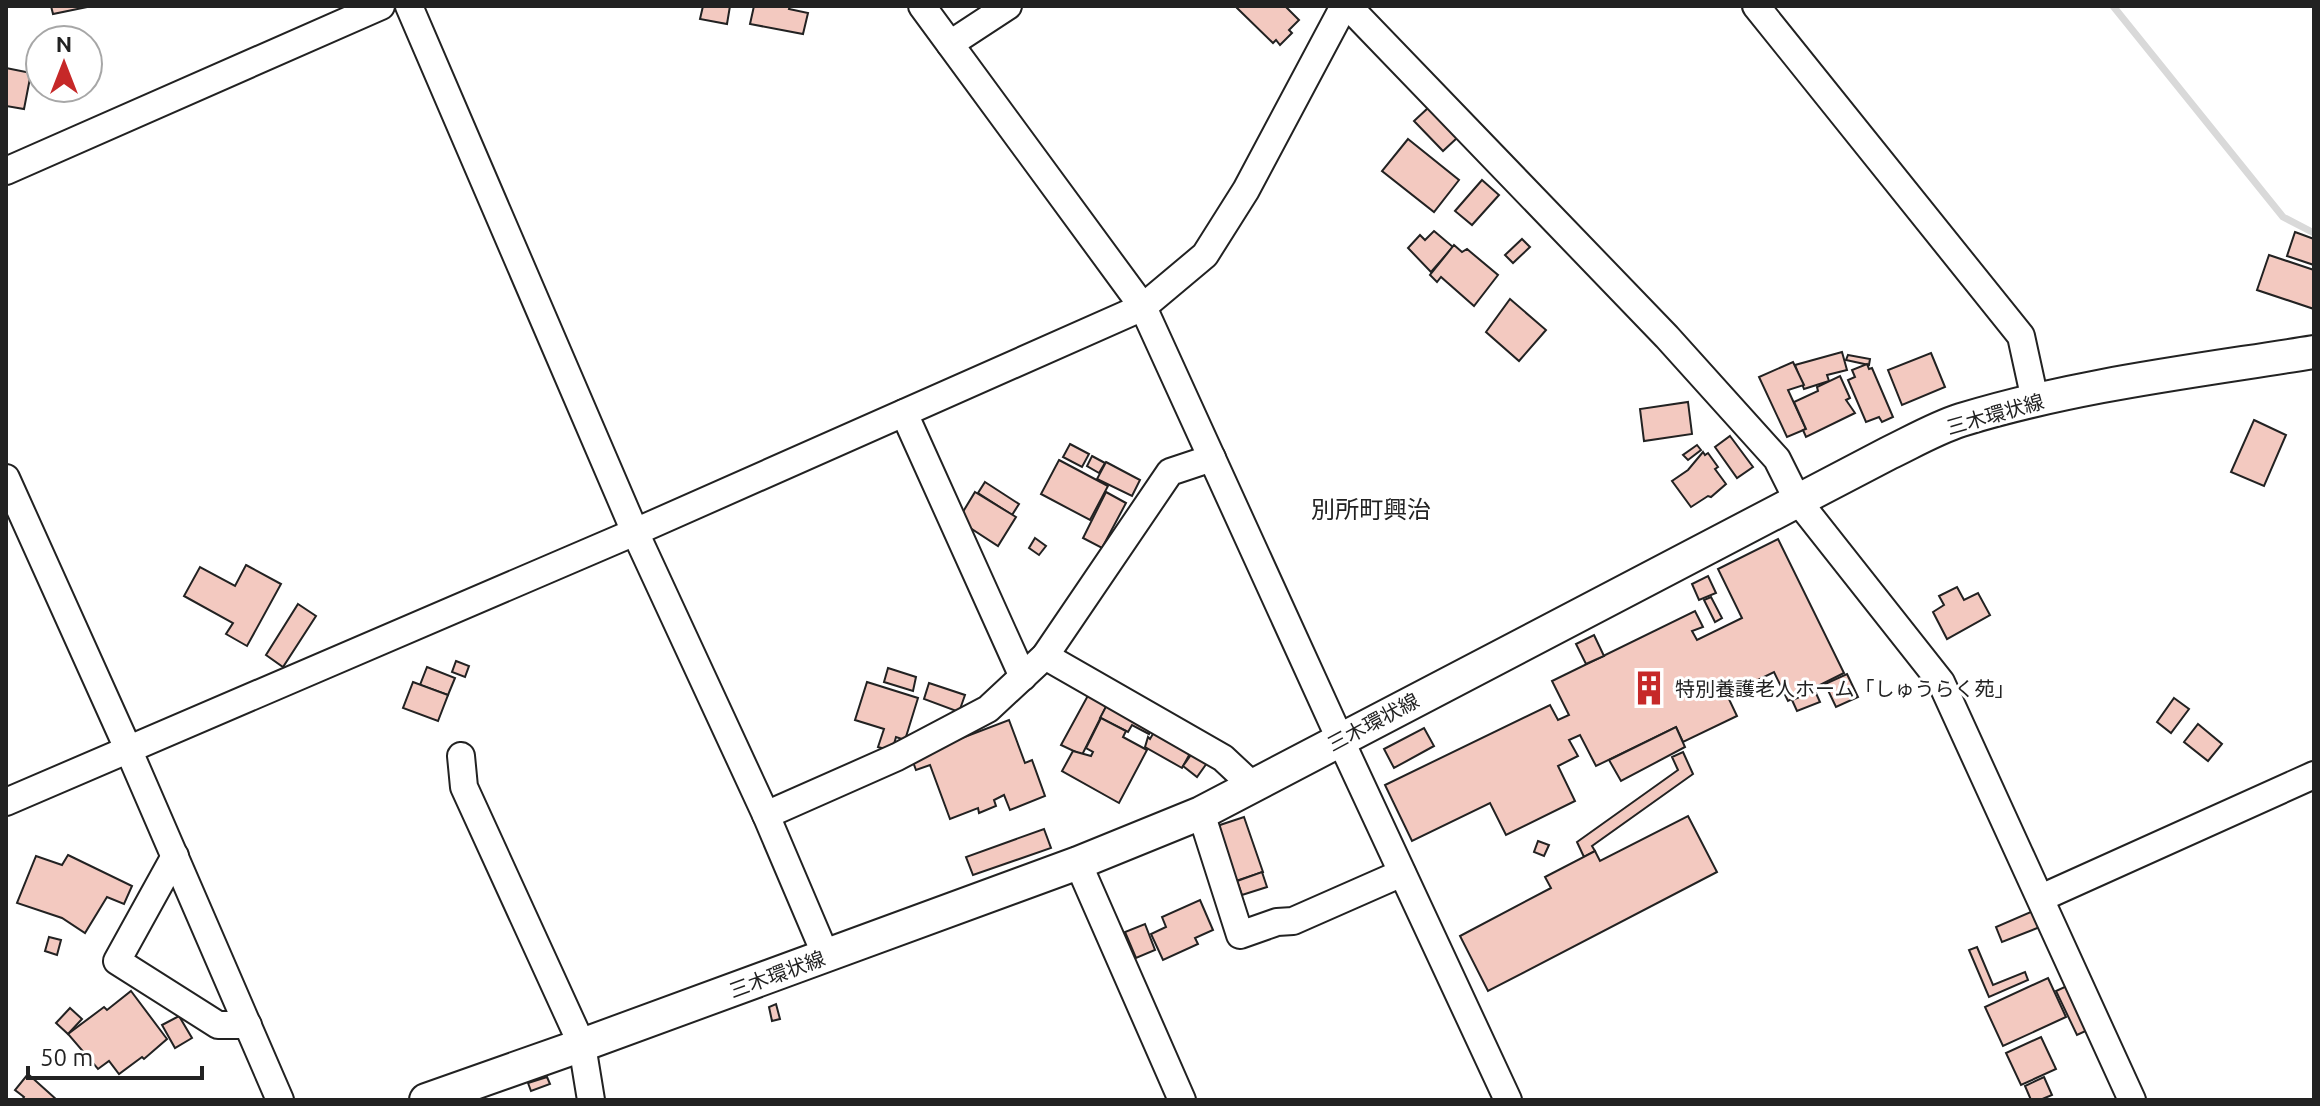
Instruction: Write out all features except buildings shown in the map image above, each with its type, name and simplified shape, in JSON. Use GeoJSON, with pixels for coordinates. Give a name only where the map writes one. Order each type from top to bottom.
{"type":"FeatureCollection","features":[{"type":"Feature","properties":{"kind":"main road","name":"三木環状線"},"geometry":{"type":"LineString","coordinates":[[426,1100],[1078,863],[1201,813],[1889,453],[1958,421],[2035,400],[2122,383],[2314,352]]}},
{"type":"Feature","properties":{"kind":"street"},"geometry":{"type":"LineString","coordinates":[[6,171],[381,6]]}},
{"type":"Feature","properties":{"kind":"street"},"geometry":{"type":"LineString","coordinates":[[409,6],[635,532],[766,815],[826,956]]}},
{"type":"Feature","properties":{"kind":"street"},"geometry":{"type":"LineString","coordinates":[[922,6],[1143,307],[1508,1100]]}},
{"type":"Feature","properties":{"kind":"street"},"geometry":{"type":"LineString","coordinates":[[950,44],[1008,6]]}},
{"type":"Feature","properties":{"kind":"street"},"geometry":{"type":"LineString","coordinates":[[6,802],[635,532],[1143,307],[1205,255],[1246,190],[1346,6],[1667,337],[1777,459],[1798,501],[1941,682],[2132,1100]]}},
{"type":"Feature","properties":{"kind":"street"},"geometry":{"type":"LineString","coordinates":[[1756,6],[2021,336],[2035,400]]}},
{"type":"Feature","properties":{"kind":"street"},"geometry":{"type":"LineString","coordinates":[[904,413],[1023,677]]}},
{"type":"Feature","properties":{"kind":"street"},"geometry":{"type":"LineString","coordinates":[[766,815],[897,757],[988,709],[1045,656],[1170,472],[1212,458]]}},
{"type":"Feature","properties":{"kind":"street"},"geometry":{"type":"LineString","coordinates":[[6,478],[129,751],[280,1100]]}},
{"type":"Feature","properties":{"kind":"street"},"geometry":{"type":"LineString","coordinates":[[1045,656],[1223,758],[1253,786]]}},
{"type":"Feature","properties":{"kind":"street"},"geometry":{"type":"LineString","coordinates":[[461,756],[464,787],[582,1045],[591,1100]]}},
{"type":"Feature","properties":{"kind":"street"},"geometry":{"type":"LineString","coordinates":[[2041,898],[2314,775]]}},
{"type":"Feature","properties":{"kind":"street"},"geometry":{"type":"LineString","coordinates":[[1201,813],[1240,935],[1277,922],[1293,921],[1402,873]]}},
{"type":"Feature","properties":{"kind":"street"},"geometry":{"type":"LineString","coordinates":[[175,856],[117,961],[218,1025],[248,1025]]}},
{"type":"Feature","properties":{"kind":"street"},"geometry":{"type":"LineString","coordinates":[[1078,863],[1182,1100]]}},
{"type":"Feature","properties":{"kind":"waterway"},"geometry":{"type":"LineString","coordinates":[[2113,6],[2283,217],[2314,233]]}},
{"type":"Feature","properties":{"kind":"place","name":"特別養護老人ホーム「しゅうらく苑」"},"geometry":{"type":"Point","coordinates":[1649,688]}},
{"type":"Feature","properties":{"kind":"district","name":"別所町興治"},"geometry":{"type":"Point","coordinates":[1371,509]}}]}
